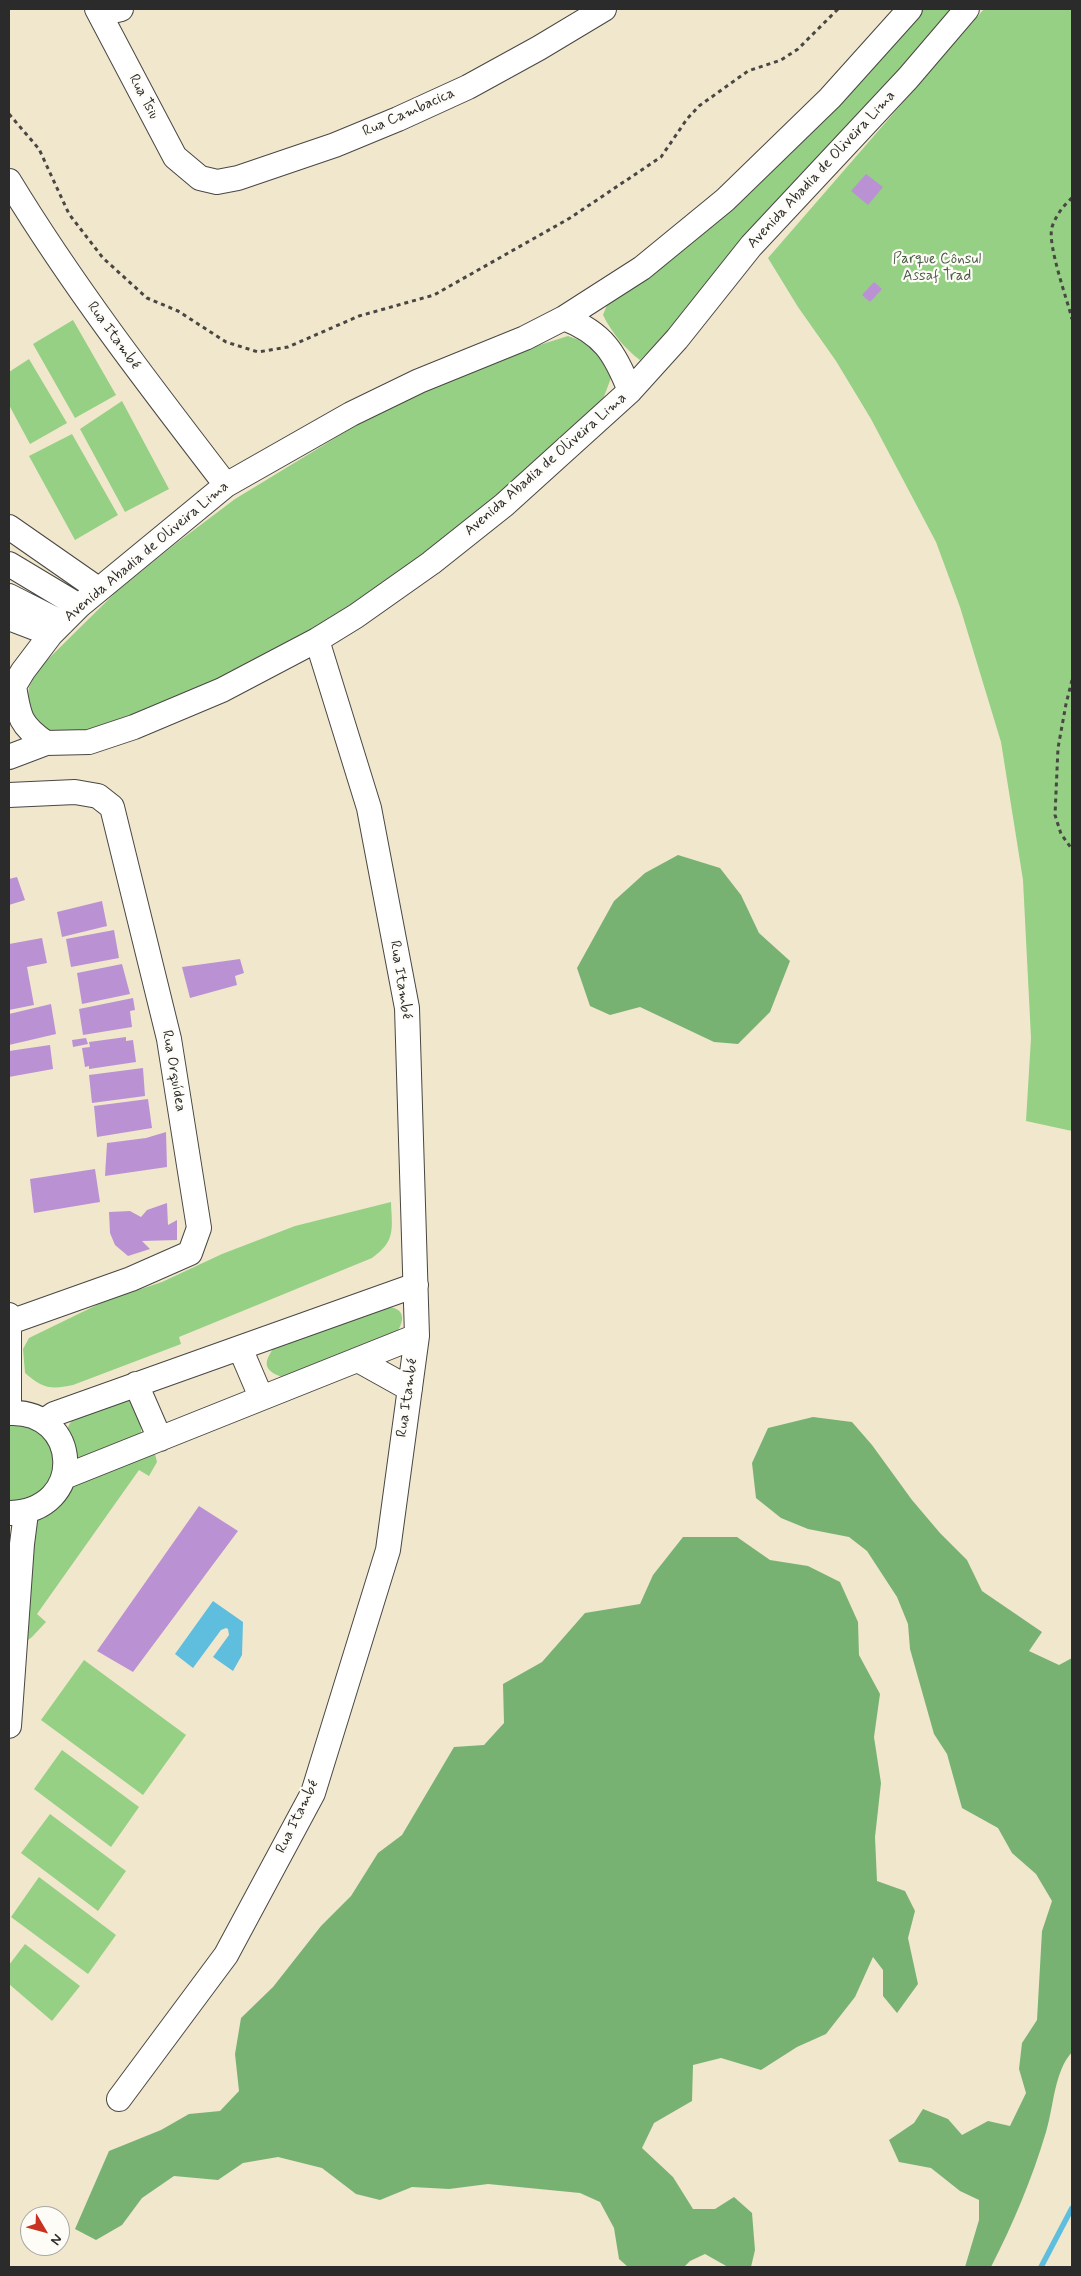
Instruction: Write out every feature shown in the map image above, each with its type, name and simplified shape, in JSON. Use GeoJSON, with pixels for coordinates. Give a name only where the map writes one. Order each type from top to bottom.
{"type":"FeatureCollection","features":[{"type":"Feature","properties":{"kind":"street","name":"Rua Cambacica"},"geometry":{"type":"LineString","coordinates":[[200,178],[217,182],[238,178],[335,145],[398,120],[468,86],[539,48],[604,9]]}},
{"type":"Feature","properties":{"kind":"street","name":"Avenida Abadia de Oliveira Lima"},"geometry":{"type":"LineString","coordinates":[[12,689],[23,670],[56,628],[79,606],[226,485],[351,414],[419,381],[525,338],[564,318],[642,268],[725,200],[830,98],[910,9]]}},
{"type":"Feature","properties":{"kind":"street","name":"Avenida Abadia de Oliveira Lima"},"geometry":{"type":"LineString","coordinates":[[9,757],[46,743],[89,742],[134,727],[222,690],[317,640],[356,616],[438,557],[504,505],[630,391],[677,339],[752,246],[908,78],[967,9]]}},
{"type":"Feature","properties":{"kind":"street","name":"Rua Tsiu"},"geometry":{"type":"LineString","coordinates":[[106,10],[175,157],[200,178]]}},
{"type":"Feature","properties":{"kind":"street","name":"Rua Itambé"},"geometry":{"type":"LineString","coordinates":[[9,181],[38,229],[121,349],[226,485]]}},
{"type":"Feature","properties":{"kind":"street"},"geometry":{"type":"LineString","coordinates":[[564,318],[584,326],[606,345],[621,367],[630,391]]}},
{"type":"Feature","properties":{"kind":"street"},"geometry":{"type":"LineString","coordinates":[[9,527],[98,589]]}},
{"type":"Feature","properties":{"kind":"street"},"geometry":{"type":"LineString","coordinates":[[41,548],[18,569],[10,604],[56,628]]}},
{"type":"Feature","properties":{"kind":"street"},"geometry":{"type":"LineString","coordinates":[[18,569],[79,606]]}},
{"type":"Feature","properties":{"kind":"street","name":"Rua Itambé"},"geometry":{"type":"LineString","coordinates":[[119,2099],[226,1954],[313,1793],[388,1550],[410,1389],[417,1336],[407,1008],[369,808],[317,640]]}},
{"type":"Feature","properties":{"kind":"street"},"geometry":{"type":"LineString","coordinates":[[12,689],[18,712],[28,730],[46,743]]}},
{"type":"Feature","properties":{"kind":"street","name":"Rua Orquídea"},"geometry":{"type":"LineString","coordinates":[[9,796],[75,792],[98,796],[112,806],[169,1040],[199,1228],[190,1253],[131,1279],[9,1319]]}},
{"type":"Feature","properties":{"kind":"street"},"geometry":{"type":"LineString","coordinates":[[44,1421],[54,1414],[136,1384],[416,1285]]}},
{"type":"Feature","properties":{"kind":"street"},"geometry":{"type":"LineString","coordinates":[[9,1319],[9,1413],[21,1413],[44,1421],[55,1432],[63,1446],[66,1461],[64,1477],[58,1490],[50,1500],[38,1508],[17,1513],[22,1544],[9,1726]]}},
{"type":"Feature","properties":{"kind":"street"},"geometry":{"type":"LineString","coordinates":[[64,1477],[417,1336]]}},
{"type":"Feature","properties":{"kind":"street"},"geometry":{"type":"LineString","coordinates":[[240,1348],[261,1397]]}},
{"type":"Feature","properties":{"kind":"street"},"geometry":{"type":"LineString","coordinates":[[358,1360],[410,1389]]}},
{"type":"Feature","properties":{"kind":"street"},"geometry":{"type":"LineString","coordinates":[[136,1384],[160,1439]]}},
{"type":"Feature","properties":{"kind":"path"},"geometry":{"type":"LineString","coordinates":[[9,114],[39,149],[69,214],[103,258],[147,298],[178,311],[226,342],[258,352],[288,347],[359,316],[434,295],[562,222],[661,158],[687,119],[699,106],[748,71],[781,60],[798,49],[838,9]]}},
{"type":"Feature","properties":{"kind":"path"},"geometry":{"type":"LineString","coordinates":[[1072,198],[1063,206],[1052,228],[1053,250],[1072,318]]}},
{"type":"Feature","properties":{"kind":"path"},"geometry":{"type":"LineString","coordinates":[[1072,680],[1058,748],[1055,815],[1061,834],[1072,849]]}},
{"type":"Feature","properties":{"kind":"green space"},"geometry":{"type":"Polygon","coordinates":[[[919,9],[964,9],[750,246],[640,360],[634,356],[619,340],[603,315],[607,305],[919,9]]]}},
{"type":"Feature","properties":{"kind":"green space","name":"Parque Cônsul Assaf Trad"},"geometry":{"type":"Polygon","coordinates":[[[984,9],[1072,9],[1072,1131],[1026,1121],[1031,1038],[1023,880],[1001,742],[960,607],[936,542],[871,419],[836,361],[798,307],[768,258],[984,9]]]}},
{"type":"Feature","properties":{"kind":"green space"},"geometry":{"type":"Polygon","coordinates":[[[73,320],[116,395],[75,418],[33,344],[73,320]]]}},
{"type":"Feature","properties":{"kind":"green space"},"geometry":{"type":"Polygon","coordinates":[[[568,336],[593,345],[611,378],[600,407],[429,561],[222,682],[88,735],[54,735],[35,720],[27,702],[29,687],[39,668],[115,593],[235,499],[355,426],[430,389],[530,348],[568,336]]]}},
{"type":"Feature","properties":{"kind":"green space"},"geometry":{"type":"Polygon","coordinates":[[[29,359],[67,423],[30,444],[9,405],[9,372],[29,359]]]}},
{"type":"Feature","properties":{"kind":"green space"},"geometry":{"type":"Polygon","coordinates":[[[122,401],[169,489],[125,512],[80,429],[122,401]]]}},
{"type":"Feature","properties":{"kind":"green space"},"geometry":{"type":"Polygon","coordinates":[[[72,434],[118,515],[75,540],[29,456],[72,434]]]}},
{"type":"Feature","properties":{"kind":"green space"},"geometry":{"type":"Polygon","coordinates":[[[678,855],[720,868],[741,895],[759,933],[790,961],[770,1012],[738,1044],[714,1042],[640,1007],[610,1015],[590,1006],[577,968],[614,901],[645,873],[678,855]]]}},
{"type":"Feature","properties":{"kind":"green space"},"geometry":{"type":"Polygon","coordinates":[[[391,1202],[392,1227],[389,1240],[380,1252],[372,1258],[179,1337],[181,1344],[73,1385],[52,1387],[42,1385],[25,1373],[23,1349],[29,1338],[105,1301],[162,1282],[222,1254],[295,1226],[391,1202]]]}},
{"type":"Feature","properties":{"kind":"green space"},"geometry":{"type":"Polygon","coordinates":[[[386,1307],[398,1310],[401,1313],[402,1321],[394,1336],[285,1378],[272,1372],[267,1366],[268,1357],[276,1345],[386,1307]]]}},
{"type":"Feature","properties":{"kind":"green space"},"geometry":{"type":"Polygon","coordinates":[[[128,1400],[134,1407],[138,1417],[141,1437],[79,1459],[74,1454],[70,1443],[68,1432],[70,1424],[76,1417],[85,1412],[128,1400]]]}},
{"type":"Feature","properties":{"kind":"green space"},"geometry":{"type":"Polygon","coordinates":[[[813,1417],[852,1422],[872,1445],[912,1500],[940,1533],[967,1560],[982,1591],[1042,1632],[1029,1651],[1059,1665],[1072,1658],[1072,2052],[1061,2069],[1041,2150],[1014,2218],[991,2267],[965,2267],[979,2220],[979,2200],[960,2191],[931,2168],[899,2162],[889,2140],[914,2123],[923,2109],[948,2119],[962,2135],[988,2121],[1010,2126],[1026,2093],[1019,2069],[1022,2043],[1037,2020],[1042,1931],[1052,1901],[1036,1874],[1012,1853],[998,1828],[962,1808],[947,1754],[934,1734],[910,1649],[908,1624],[897,1597],[867,1551],[849,1537],[808,1529],[781,1518],[756,1498],[752,1463],[768,1428],[813,1417]]]}},
{"type":"Feature","properties":{"kind":"green space"},"geometry":{"type":"Polygon","coordinates":[[[9,1420],[41,1427],[59,1464],[42,1497],[9,1505],[9,1420]]]}},
{"type":"Feature","properties":{"kind":"green space"},"geometry":{"type":"Polygon","coordinates":[[[154,1450],[157,1462],[149,1476],[139,1470],[37,1614],[46,1622],[32,1637],[20,1646],[34,1516],[71,1482],[154,1450]]]}},
{"type":"Feature","properties":{"kind":"green space"},"geometry":{"type":"Polygon","coordinates":[[[683,1537],[737,1537],[770,1560],[808,1566],[840,1582],[858,1622],[859,1655],[880,1694],[874,1737],[881,1783],[875,1837],[877,1881],[905,1891],[915,1911],[908,1938],[918,1984],[897,2013],[883,1996],[883,1970],[873,1957],[855,1997],[826,2034],[797,2047],[761,2070],[721,2058],[693,2065],[692,2101],[654,2123],[642,2148],[673,2177],[693,2209],[715,2209],[734,2197],[752,2213],[755,2250],[751,2267],[728,2267],[705,2254],[690,2261],[684,2267],[628,2267],[619,2259],[614,2228],[600,2202],[580,2193],[488,2184],[449,2189],[412,2187],[380,2200],[356,2194],[322,2168],[278,2157],[243,2163],[218,2180],[174,2176],[142,2198],[122,2225],[96,2240],[75,2229],[109,2151],[161,2130],[189,2114],[220,2111],[239,2091],[235,2054],[241,2018],[273,1987],[321,1926],[351,1896],[378,1853],[402,1835],[454,1747],[484,1745],[504,1723],[503,1684],[542,1662],[585,1613],[640,1604],[653,1575],[683,1537]]]}},
{"type":"Feature","properties":{"kind":"green space"},"geometry":{"type":"Polygon","coordinates":[[[84,1660],[186,1735],[143,1795],[41,1720],[84,1660]]]}},
{"type":"Feature","properties":{"kind":"green space"},"geometry":{"type":"Polygon","coordinates":[[[62,1750],[139,1807],[111,1847],[34,1789],[62,1750]]]}},
{"type":"Feature","properties":{"kind":"green space"},"geometry":{"type":"Polygon","coordinates":[[[50,1814],[126,1871],[98,1911],[21,1853],[50,1814]]]}},
{"type":"Feature","properties":{"kind":"green space"},"geometry":{"type":"Polygon","coordinates":[[[39,1877],[116,1935],[88,1974],[11,1917],[39,1877]]]}},
{"type":"Feature","properties":{"kind":"green space"},"geometry":{"type":"Polygon","coordinates":[[[25,1944],[80,1986],[52,2021],[9,1984],[9,1965],[25,1944]]]}},
{"type":"Feature","properties":{"kind":"water"},"geometry":{"type":"Polygon","coordinates":[[[213,1601],[243,1622],[242,1655],[233,1671],[213,1657],[229,1635],[226,1628],[221,1630],[193,1668],[175,1654],[213,1601]]]}},
{"type":"Feature","properties":{"kind":"building"},"geometry":{"type":"Polygon","coordinates":[[[866,174],[883,187],[868,205],[851,191],[866,174]]]}},
{"type":"Feature","properties":{"kind":"building"},"geometry":{"type":"Polygon","coordinates":[[[874,282],[882,289],[870,302],[862,295],[874,282]]]}},
{"type":"Feature","properties":{"kind":"building"},"geometry":{"type":"Polygon","coordinates":[[[17,877],[25,900],[9,905],[9,879],[17,877]]]}},
{"type":"Feature","properties":{"kind":"building"},"geometry":{"type":"Polygon","coordinates":[[[102,901],[107,926],[62,937],[57,912],[102,901]]]}},
{"type":"Feature","properties":{"kind":"building"},"geometry":{"type":"Polygon","coordinates":[[[114,930],[119,958],[71,967],[66,939],[114,930]]]}},
{"type":"Feature","properties":{"kind":"building"},"geometry":{"type":"Polygon","coordinates":[[[42,938],[47,963],[27,967],[34,1005],[9,1010],[9,944],[42,938]]]}},
{"type":"Feature","properties":{"kind":"building"},"geometry":{"type":"Polygon","coordinates":[[[240,959],[244,973],[235,976],[237,985],[190,998],[182,967],[240,959]]]}},
{"type":"Feature","properties":{"kind":"building"},"geometry":{"type":"Polygon","coordinates":[[[122,964],[130,994],[82,1004],[77,973],[122,964]]]}},
{"type":"Feature","properties":{"kind":"building"},"geometry":{"type":"Polygon","coordinates":[[[133,998],[135,1010],[130,1011],[132,1027],[83,1035],[79,1009],[133,998]]]}},
{"type":"Feature","properties":{"kind":"building"},"geometry":{"type":"Polygon","coordinates":[[[51,1004],[56,1034],[9,1045],[9,1014],[51,1004]]]}},
{"type":"Feature","properties":{"kind":"building"},"geometry":{"type":"Polygon","coordinates":[[[126,1037],[126,1041],[133,1040],[136,1062],[89,1069],[89,1066],[85,1067],[82,1048],[90,1047],[89,1042],[126,1037]]]}},
{"type":"Feature","properties":{"kind":"building"},"geometry":{"type":"Polygon","coordinates":[[[86,1038],[88,1044],[73,1047],[72,1040],[86,1038]]]}},
{"type":"Feature","properties":{"kind":"building"},"geometry":{"type":"Polygon","coordinates":[[[50,1045],[53,1069],[9,1077],[9,1051],[50,1045]]]}},
{"type":"Feature","properties":{"kind":"building"},"geometry":{"type":"Polygon","coordinates":[[[143,1068],[145,1096],[92,1103],[89,1075],[143,1068]]]}},
{"type":"Feature","properties":{"kind":"building"},"geometry":{"type":"Polygon","coordinates":[[[148,1099],[152,1128],[97,1137],[94,1106],[148,1099]]]}},
{"type":"Feature","properties":{"kind":"building"},"geometry":{"type":"Polygon","coordinates":[[[166,1132],[167,1167],[105,1176],[107,1143],[146,1138],[166,1132]]]}},
{"type":"Feature","properties":{"kind":"building"},"geometry":{"type":"Polygon","coordinates":[[[95,1169],[100,1202],[34,1213],[30,1179],[95,1169]]]}},
{"type":"Feature","properties":{"kind":"building"},"geometry":{"type":"Polygon","coordinates":[[[167,1203],[168,1225],[177,1220],[177,1240],[142,1241],[150,1249],[128,1256],[115,1245],[110,1233],[109,1212],[130,1211],[141,1217],[147,1210],[167,1203]]]}},
{"type":"Feature","properties":{"kind":"building"},"geometry":{"type":"Polygon","coordinates":[[[199,1506],[238,1531],[133,1672],[97,1651],[199,1506]]]}},
{"type":"Feature","properties":{"kind":"waterway"},"geometry":{"type":"LineString","coordinates":[[1041,2267],[1072,2208]]}}]}
